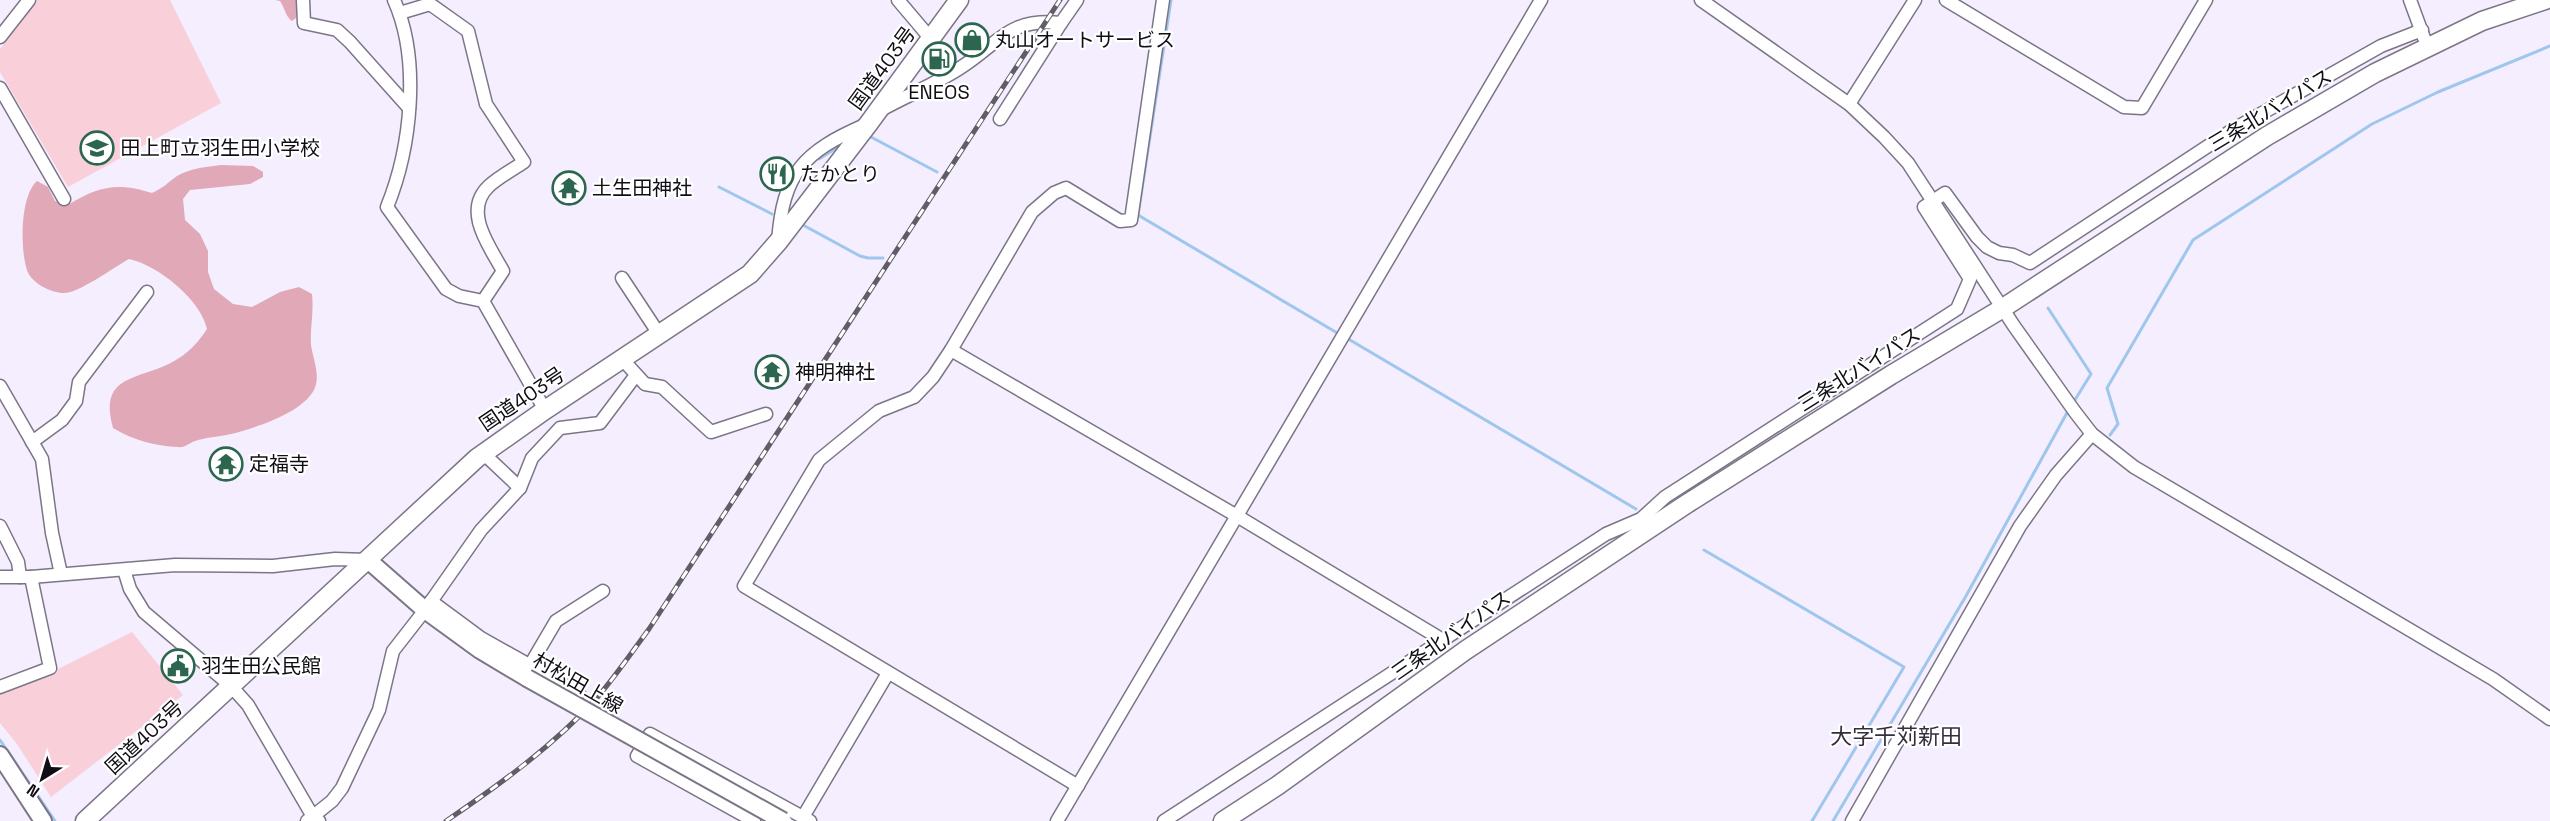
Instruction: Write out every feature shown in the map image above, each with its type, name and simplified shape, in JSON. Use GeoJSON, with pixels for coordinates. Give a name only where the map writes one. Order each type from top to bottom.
{"type":"FeatureCollection","features":[{"type":"Feature","properties":{"kind":"highway","name":"国道403号"},"geometry":{"type":"LineString","coordinates":[[85,821],[483,453],[750,274],[873,117],[959,0]]}},
{"type":"Feature","properties":{"kind":"highway","name":"三条北バイパス"},"geometry":{"type":"LineString","coordinates":[[1223,821],[1277,786],[1466,650],[1688,503],[1881,381],[2003,308],[2267,136],[2375,74],[2482,21],[2545,0]]}},
{"type":"Feature","properties":{"kind":"main road","name":"村松田上線"},"geometry":{"type":"LineString","coordinates":[[368,560],[480,650],[528,672],[783,821]]}},
{"type":"Feature","properties":{"kind":"main road"},"geometry":{"type":"LineString","coordinates":[[0,755],[43,821]]}},
{"type":"Feature","properties":{"kind":"street"},"geometry":{"type":"LineString","coordinates":[[0,37],[29,0]]}},
{"type":"Feature","properties":{"kind":"street"},"geometry":{"type":"LineString","coordinates":[[303,0],[304,23],[337,30],[409,108]]}},
{"type":"Feature","properties":{"kind":"street"},"geometry":{"type":"LineString","coordinates":[[394,0],[400,13],[411,74],[409,108],[398,180],[387,207],[446,289],[459,296],[483,302],[544,410]]}},
{"type":"Feature","properties":{"kind":"street"},"geometry":{"type":"LineString","coordinates":[[898,0],[931,39]]}},
{"type":"Feature","properties":{"kind":"street"},"geometry":{"type":"LineString","coordinates":[[1000,119],[1077,0]]}},
{"type":"Feature","properties":{"kind":"street"},"geometry":{"type":"LineString","coordinates":[[1078,786],[744,586],[819,460],[879,411],[914,397],[933,376],[951,350],[1032,212],[1054,193],[1066,188],[1120,221],[1131,220],[1164,0]]}},
{"type":"Feature","properties":{"kind":"street"},"geometry":{"type":"LineString","coordinates":[[1057,821],[1541,0]]}},
{"type":"Feature","properties":{"kind":"street"},"geometry":{"type":"LineString","coordinates":[[1701,0],[1720,6],[1848,104],[1908,163],[2059,392],[2092,434],[2134,467],[2493,679],[2550,719]]}},
{"type":"Feature","properties":{"kind":"street"},"geometry":{"type":"LineString","coordinates":[[1848,104],[1915,0]]}},
{"type":"Feature","properties":{"kind":"street"},"geometry":{"type":"LineString","coordinates":[[1946,0],[2124,107],[2142,108],[2206,0]]}},
{"type":"Feature","properties":{"kind":"street"},"geometry":{"type":"LineString","coordinates":[[2410,0],[2428,48]]}},
{"type":"Feature","properties":{"kind":"street"},"geometry":{"type":"LineString","coordinates":[[400,13],[430,4],[468,31],[486,104],[524,162],[488,187],[480,199],[477,213],[479,228],[503,271],[483,302]]}},
{"type":"Feature","properties":{"kind":"street"},"geometry":{"type":"LineString","coordinates":[[777,242],[781,207],[801,164],[807,157],[963,66],[1006,32],[1031,23],[1061,23]]}},
{"type":"Feature","properties":{"kind":"street"},"geometry":{"type":"LineString","coordinates":[[1164,821],[1606,534],[1641,519],[1665,497],[1957,309],[1970,279],[1924,207],[1933,200],[1945,193],[1987,247],[1999,253],[2013,255],[2030,264],[2234,129],[2381,46],[2422,30]]}},
{"type":"Feature","properties":{"kind":"street"},"geometry":{"type":"LineString","coordinates":[[0,88],[64,199]]}},
{"type":"Feature","properties":{"kind":"street"},"geometry":{"type":"LineString","coordinates":[[622,278],[659,334]]}},
{"type":"Feature","properties":{"kind":"street"},"geometry":{"type":"LineString","coordinates":[[32,442],[63,420],[76,401],[79,382],[147,292]]}},
{"type":"Feature","properties":{"kind":"street"},"geometry":{"type":"LineString","coordinates":[[951,350],[1237,516],[1441,639]]}},
{"type":"Feature","properties":{"kind":"street"},"geometry":{"type":"LineString","coordinates":[[623,360],[645,384],[662,387],[711,432],[766,414]]}},
{"type":"Feature","properties":{"kind":"street"},"geometry":{"type":"LineString","coordinates":[[124,570],[130,589],[144,612],[231,686],[248,705],[313,819],[342,788],[379,710],[393,651],[428,606],[481,530],[520,488],[532,458],[560,428],[600,423],[636,375]]}},
{"type":"Feature","properties":{"kind":"street"},"geometry":{"type":"LineString","coordinates":[[0,386],[42,459],[46,475],[52,533],[62,574]]}},
{"type":"Feature","properties":{"kind":"street"},"geometry":{"type":"LineString","coordinates":[[1852,821],[2020,526],[2056,475],[2092,434]]}},
{"type":"Feature","properties":{"kind":"street"},"geometry":{"type":"LineString","coordinates":[[483,453],[520,488]]}},
{"type":"Feature","properties":{"kind":"street"},"geometry":{"type":"LineString","coordinates":[[0,526],[26,577],[50,668],[0,687]]}},
{"type":"Feature","properties":{"kind":"street"},"geometry":{"type":"LineString","coordinates":[[0,577],[175,565],[273,566],[335,559],[368,560]]}},
{"type":"Feature","properties":{"kind":"street"},"geometry":{"type":"LineString","coordinates":[[579,693],[528,672],[556,621],[603,591]]}},
{"type":"Feature","properties":{"kind":"street"},"geometry":{"type":"LineString","coordinates":[[754,821],[637,756],[651,734],[807,819],[888,673]]}},
{"type":"Feature","properties":{"kind":"shaded area","name":"田上町立羽生田小学校"},"geometry":{"type":"Polygon","coordinates":[[[37,0],[170,0],[221,103],[68,187],[0,72],[0,49],[37,0]]]}},
{"type":"Feature","properties":{"kind":"shaded area"},"geometry":{"type":"Polygon","coordinates":[[[275,0],[299,0],[296,18],[292,21],[280,1],[275,0]]]}},
{"type":"Feature","properties":{"kind":"shaded area"},"geometry":{"type":"Polygon","coordinates":[[[221,165],[253,166],[263,172],[263,177],[250,184],[190,190],[183,199],[185,220],[200,234],[208,251],[208,272],[214,289],[233,304],[252,307],[280,292],[299,287],[312,294],[311,345],[317,373],[316,385],[308,398],[299,406],[252,428],[199,440],[180,447],[144,442],[113,428],[110,400],[114,391],[128,380],[169,364],[188,351],[207,329],[203,318],[177,285],[153,268],[129,259],[87,285],[70,292],[53,291],[37,283],[29,275],[23,249],[23,223],[27,198],[37,181],[48,187],[55,201],[68,205],[89,194],[109,188],[129,188],[152,193],[182,173],[221,165]]]}},
{"type":"Feature","properties":{"kind":"shaded area"},"geometry":{"type":"Polygon","coordinates":[[[132,632],[183,695],[51,797],[17,744],[0,723],[0,691],[54,671],[132,632]]]}},
{"type":"Feature","properties":{"kind":"waterway"},"geometry":{"type":"LineString","coordinates":[[1171,0],[1138,215],[1339,334]]}},
{"type":"Feature","properties":{"kind":"waterway"},"geometry":{"type":"LineString","coordinates":[[2110,435],[2118,424],[2107,388],[2193,240],[2372,124],[2438,92],[2550,46]]}},
{"type":"Feature","properties":{"kind":"waterway"},"geometry":{"type":"LineString","coordinates":[[871,137],[937,172]]}},
{"type":"Feature","properties":{"kind":"waterway"},"geometry":{"type":"LineString","coordinates":[[819,159],[843,144]]}},
{"type":"Feature","properties":{"kind":"waterway"},"geometry":{"type":"LineString","coordinates":[[719,187],[772,214]]}},
{"type":"Feature","properties":{"kind":"waterway"},"geometry":{"type":"LineString","coordinates":[[803,225],[860,256],[883,258]]}},
{"type":"Feature","properties":{"kind":"waterway"},"geometry":{"type":"LineString","coordinates":[[2048,308],[2091,374],[2073,403]]}},
{"type":"Feature","properties":{"kind":"waterway"},"geometry":{"type":"LineString","coordinates":[[1345,337],[1636,509]]}},
{"type":"Feature","properties":{"kind":"waterway"},"geometry":{"type":"LineString","coordinates":[[1833,821],[1966,596],[2068,411]]}},
{"type":"Feature","properties":{"kind":"waterway"},"geometry":{"type":"LineString","coordinates":[[1704,550],[1904,667],[1812,821]]}},
{"type":"Feature","properties":{"kind":"waterway"},"geometry":{"type":"LineString","coordinates":[[0,740],[55,821]]}},
{"type":"Feature","properties":{"kind":"railway"},"geometry":{"type":"LineString","coordinates":[[446,821],[544,749],[596,699],[617,673],[649,629],[1060,0]]}},
{"type":"Feature","properties":{"kind":"place","name":"丸山オートサービス"},"geometry":{"type":"Point","coordinates":[972,40]}},
{"type":"Feature","properties":{"kind":"place","name":"ENEOS"},"geometry":{"type":"Point","coordinates":[939,59]}},
{"type":"Feature","properties":{"kind":"place","name":"田上町立羽生田小学校"},"geometry":{"type":"Point","coordinates":[97,148]}},
{"type":"Feature","properties":{"kind":"place","name":"たかとり"},"geometry":{"type":"Point","coordinates":[777,174]}},
{"type":"Feature","properties":{"kind":"place","name":"土生田神社"},"geometry":{"type":"Point","coordinates":[569,188]}},
{"type":"Feature","properties":{"kind":"place","name":"神明神社"},"geometry":{"type":"Point","coordinates":[772,372]}},
{"type":"Feature","properties":{"kind":"place","name":"定福寺"},"geometry":{"type":"Point","coordinates":[226,464]}},
{"type":"Feature","properties":{"kind":"place","name":"羽生田公民館"},"geometry":{"type":"Point","coordinates":[178,666]}},
{"type":"Feature","properties":{"kind":"district","name":"大字千苅新田"},"geometry":{"type":"Point","coordinates":[1896,736]}}]}
